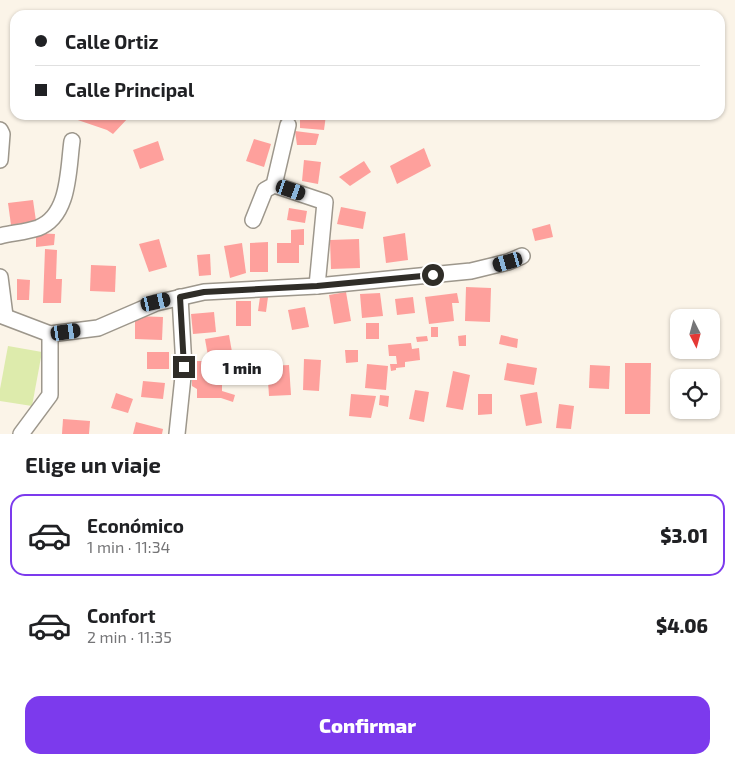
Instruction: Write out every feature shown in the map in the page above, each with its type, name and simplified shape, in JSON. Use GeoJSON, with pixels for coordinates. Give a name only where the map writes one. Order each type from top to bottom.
{"type":"FeatureCollection","features":[{"type":"Feature","properties":{"kind":"street"},"geometry":{"type":"LineString","coordinates":[[274,185],[288,125]]}},
{"type":"Feature","properties":{"kind":"street"},"geometry":{"type":"LineString","coordinates":[[0,130],[2,134],[0,160]]}},
{"type":"Feature","properties":{"kind":"street"},"geometry":{"type":"LineString","coordinates":[[0,236],[39,227],[54,217],[64,198],[72,141]]}},
{"type":"Feature","properties":{"kind":"street"},"geometry":{"type":"LineString","coordinates":[[253,220],[265,190],[274,185],[325,202],[317,286]]}},
{"type":"Feature","properties":{"kind":"street"},"geometry":{"type":"LineString","coordinates":[[0,277],[2,316],[50,334],[98,328],[156,302],[204,292],[317,286],[472,271],[508,262],[522,256]]}},
{"type":"Feature","properties":{"kind":"street"},"geometry":{"type":"LineString","coordinates":[[177,434],[184,367],[180,297]]}},
{"type":"Feature","properties":{"kind":"street"},"geometry":{"type":"LineString","coordinates":[[21,434],[50,395],[50,334]]}},
{"type":"Feature","properties":{"kind":"green space"},"geometry":{"type":"Polygon","coordinates":[[[8,346],[42,352],[32,406],[0,401],[0,389],[8,346]]]}},
{"type":"Feature","properties":{"kind":"building"},"geometry":{"type":"Polygon","coordinates":[[[78,120],[126,120],[113,134],[107,130],[78,120]]]}},
{"type":"Feature","properties":{"kind":"building"},"geometry":{"type":"Polygon","coordinates":[[[300,120],[325,120],[324,130],[300,128],[300,120]]]}},
{"type":"Feature","properties":{"kind":"building"},"geometry":{"type":"Polygon","coordinates":[[[295,131],[319,134],[316,145],[297,145],[295,131]]]}},
{"type":"Feature","properties":{"kind":"building"},"geometry":{"type":"Polygon","coordinates":[[[254,139],[271,144],[264,167],[246,161],[254,139]]]}},
{"type":"Feature","properties":{"kind":"building"},"geometry":{"type":"Polygon","coordinates":[[[158,141],[164,160],[140,169],[133,150],[158,141]]]}},
{"type":"Feature","properties":{"kind":"building"},"geometry":{"type":"Polygon","coordinates":[[[424,148],[431,166],[397,184],[390,166],[424,148]]]}},
{"type":"Feature","properties":{"kind":"building"},"geometry":{"type":"Polygon","coordinates":[[[304,160],[321,162],[318,184],[302,181],[304,160]]]}},
{"type":"Feature","properties":{"kind":"building"},"geometry":{"type":"Polygon","coordinates":[[[364,161],[371,172],[350,186],[339,177],[364,161]]]}},
{"type":"Feature","properties":{"kind":"building"},"geometry":{"type":"Polygon","coordinates":[[[33,200],[36,221],[11,225],[8,203],[33,200]]]}},
{"type":"Feature","properties":{"kind":"building"},"geometry":{"type":"Polygon","coordinates":[[[341,207],[366,212],[363,229],[337,224],[341,207]]]}},
{"type":"Feature","properties":{"kind":"building"},"geometry":{"type":"Polygon","coordinates":[[[289,208],[307,211],[305,223],[287,220],[289,208]]]}},
{"type":"Feature","properties":{"kind":"building"},"geometry":{"type":"Polygon","coordinates":[[[550,224],[553,237],[535,241],[532,229],[550,224]]]}},
{"type":"Feature","properties":{"kind":"building"},"geometry":{"type":"Polygon","coordinates":[[[304,229],[304,245],[299,245],[299,263],[277,263],[277,243],[291,243],[291,230],[304,229]]]}},
{"type":"Feature","properties":{"kind":"building"},"geometry":{"type":"Polygon","coordinates":[[[36,233],[55,234],[54,245],[36,247],[36,233]]]}},
{"type":"Feature","properties":{"kind":"building"},"geometry":{"type":"Polygon","coordinates":[[[405,233],[408,260],[386,263],[383,237],[405,233]]]}},
{"type":"Feature","properties":{"kind":"building"},"geometry":{"type":"Polygon","coordinates":[[[159,239],[167,267],[149,272],[139,244],[159,239]]]}},
{"type":"Feature","properties":{"kind":"building"},"geometry":{"type":"Polygon","coordinates":[[[359,239],[360,268],[331,269],[330,240],[359,239]]]}},
{"type":"Feature","properties":{"kind":"building"},"geometry":{"type":"Polygon","coordinates":[[[268,242],[268,272],[250,272],[250,243],[268,242]]]}},
{"type":"Feature","properties":{"kind":"building"},"geometry":{"type":"Polygon","coordinates":[[[242,243],[246,273],[230,278],[224,246],[242,243]]]}},
{"type":"Feature","properties":{"kind":"building"},"geometry":{"type":"Polygon","coordinates":[[[45,249],[57,250],[56,279],[62,279],[61,303],[43,303],[45,249]]]}},
{"type":"Feature","properties":{"kind":"building"},"geometry":{"type":"Polygon","coordinates":[[[210,254],[211,275],[199,276],[197,255],[210,254]]]}},
{"type":"Feature","properties":{"kind":"building"},"geometry":{"type":"Polygon","coordinates":[[[91,265],[116,266],[115,292],[90,291],[91,265]]]}},
{"type":"Feature","properties":{"kind":"building"},"geometry":{"type":"Polygon","coordinates":[[[17,279],[30,280],[29,300],[17,300],[17,279]]]}},
{"type":"Feature","properties":{"kind":"building"},"geometry":{"type":"Polygon","coordinates":[[[466,287],[491,288],[490,322],[465,321],[466,287]]]}},
{"type":"Feature","properties":{"kind":"building"},"geometry":{"type":"Polygon","coordinates":[[[346,292],[351,321],[334,324],[329,295],[346,292]]]}},
{"type":"Feature","properties":{"kind":"building"},"geometry":{"type":"Polygon","coordinates":[[[380,293],[383,316],[362,318],[360,294],[380,293]]]}},
{"type":"Feature","properties":{"kind":"building"},"geometry":{"type":"Polygon","coordinates":[[[457,293],[459,303],[452,303],[454,321],[429,324],[425,297],[457,293]]]}},
{"type":"Feature","properties":{"kind":"building"},"geometry":{"type":"Polygon","coordinates":[[[260,297],[268,297],[266,312],[258,311],[260,297]]]}},
{"type":"Feature","properties":{"kind":"building"},"geometry":{"type":"Polygon","coordinates":[[[413,297],[415,313],[397,315],[395,299],[413,297]]]}},
{"type":"Feature","properties":{"kind":"building"},"geometry":{"type":"Polygon","coordinates":[[[236,301],[251,301],[251,326],[236,326],[236,301]]]}},
{"type":"Feature","properties":{"kind":"building"},"geometry":{"type":"Polygon","coordinates":[[[305,307],[309,327],[292,330],[288,310],[305,307]]]}},
{"type":"Feature","properties":{"kind":"building"},"geometry":{"type":"Polygon","coordinates":[[[214,312],[216,332],[193,334],[191,314],[214,312]]]}},
{"type":"Feature","properties":{"kind":"building"},"geometry":{"type":"Polygon","coordinates":[[[135,316],[163,317],[162,340],[135,339],[135,316]]]}},
{"type":"Feature","properties":{"kind":"building"},"geometry":{"type":"Polygon","coordinates":[[[366,323],[379,323],[379,339],[366,339],[366,323]]]}},
{"type":"Feature","properties":{"kind":"building"},"geometry":{"type":"Polygon","coordinates":[[[431,327],[438,327],[438,337],[431,337],[431,327]]]}},
{"type":"Feature","properties":{"kind":"building"},"geometry":{"type":"Polygon","coordinates":[[[229,335],[232,352],[208,356],[205,339],[229,335]]]}},
{"type":"Feature","properties":{"kind":"building"},"geometry":{"type":"Polygon","coordinates":[[[466,335],[466,346],[459,346],[458,336],[466,335]]]}},
{"type":"Feature","properties":{"kind":"building"},"geometry":{"type":"Polygon","coordinates":[[[501,335],[518,339],[517,348],[499,344],[501,335]]]}},
{"type":"Feature","properties":{"kind":"building"},"geometry":{"type":"Polygon","coordinates":[[[427,336],[428,341],[417,342],[416,337],[427,336]]]}},
{"type":"Feature","properties":{"kind":"building"},"geometry":{"type":"Polygon","coordinates":[[[411,343],[412,349],[419,348],[420,360],[405,362],[405,367],[396,368],[396,370],[391,371],[390,364],[397,364],[396,356],[389,356],[388,345],[411,343]]]}},
{"type":"Feature","properties":{"kind":"building"},"geometry":{"type":"Polygon","coordinates":[[[345,350],[358,350],[358,362],[346,363],[345,350]]]}},
{"type":"Feature","properties":{"kind":"building"},"geometry":{"type":"Polygon","coordinates":[[[147,352],[169,352],[169,369],[147,369],[147,352]]]}},
{"type":"Feature","properties":{"kind":"building"},"geometry":{"type":"Polygon","coordinates":[[[304,359],[321,360],[319,391],[303,390],[304,359]]]}},
{"type":"Feature","properties":{"kind":"building"},"geometry":{"type":"Polygon","coordinates":[[[194,361],[222,361],[222,391],[235,395],[233,402],[221,398],[197,398],[197,389],[192,386],[192,364],[194,364],[194,361]]]}},
{"type":"Feature","properties":{"kind":"building"},"geometry":{"type":"Polygon","coordinates":[[[507,363],[537,368],[534,385],[504,380],[507,363]]]}},
{"type":"Feature","properties":{"kind":"building"},"geometry":{"type":"Polygon","coordinates":[[[625,363],[651,363],[650,414],[625,414],[625,363]]]}},
{"type":"Feature","properties":{"kind":"building"},"geometry":{"type":"Polygon","coordinates":[[[367,364],[388,366],[386,390],[365,388],[367,364]]]}},
{"type":"Feature","properties":{"kind":"building"},"geometry":{"type":"Polygon","coordinates":[[[289,365],[291,395],[269,396],[267,366],[289,365]]]}},
{"type":"Feature","properties":{"kind":"building"},"geometry":{"type":"Polygon","coordinates":[[[590,365],[610,366],[609,389],[589,388],[590,365]]]}},
{"type":"Feature","properties":{"kind":"building"},"geometry":{"type":"Polygon","coordinates":[[[453,371],[470,375],[463,410],[446,407],[453,371]]]}},
{"type":"Feature","properties":{"kind":"building"},"geometry":{"type":"Polygon","coordinates":[[[143,381],[165,383],[163,399],[141,397],[143,381]]]}},
{"type":"Feature","properties":{"kind":"building"},"geometry":{"type":"Polygon","coordinates":[[[415,390],[429,392],[424,422],[409,419],[415,390]]]}},
{"type":"Feature","properties":{"kind":"building"},"geometry":{"type":"Polygon","coordinates":[[[537,392],[542,423],[526,426],[520,395],[537,392]]]}},
{"type":"Feature","properties":{"kind":"building"},"geometry":{"type":"Polygon","coordinates":[[[116,393],[133,399],[128,413],[111,408],[116,393]]]}},
{"type":"Feature","properties":{"kind":"building"},"geometry":{"type":"Polygon","coordinates":[[[351,394],[376,396],[371,418],[349,416],[351,394]]]}},
{"type":"Feature","properties":{"kind":"building"},"geometry":{"type":"Polygon","coordinates":[[[478,394],[492,394],[492,414],[478,415],[478,394]]]}},
{"type":"Feature","properties":{"kind":"building"},"geometry":{"type":"Polygon","coordinates":[[[380,395],[389,396],[388,407],[379,405],[380,395]]]}},
{"type":"Feature","properties":{"kind":"building"},"geometry":{"type":"Polygon","coordinates":[[[559,404],[574,406],[571,429],[556,428],[559,404]]]}},
{"type":"Feature","properties":{"kind":"building"},"geometry":{"type":"Polygon","coordinates":[[[63,419],[90,421],[89,434],[62,434],[63,419]]]}},
{"type":"Feature","properties":{"kind":"building"},"geometry":{"type":"Polygon","coordinates":[[[136,422],[163,429],[162,434],[133,434],[136,422]]]}},
{"type":"Feature","properties":{"kind":"route"},"geometry":{"type":"LineString","coordinates":[[184,367],[180,297],[204,292],[317,286],[433,275]]}}]}
